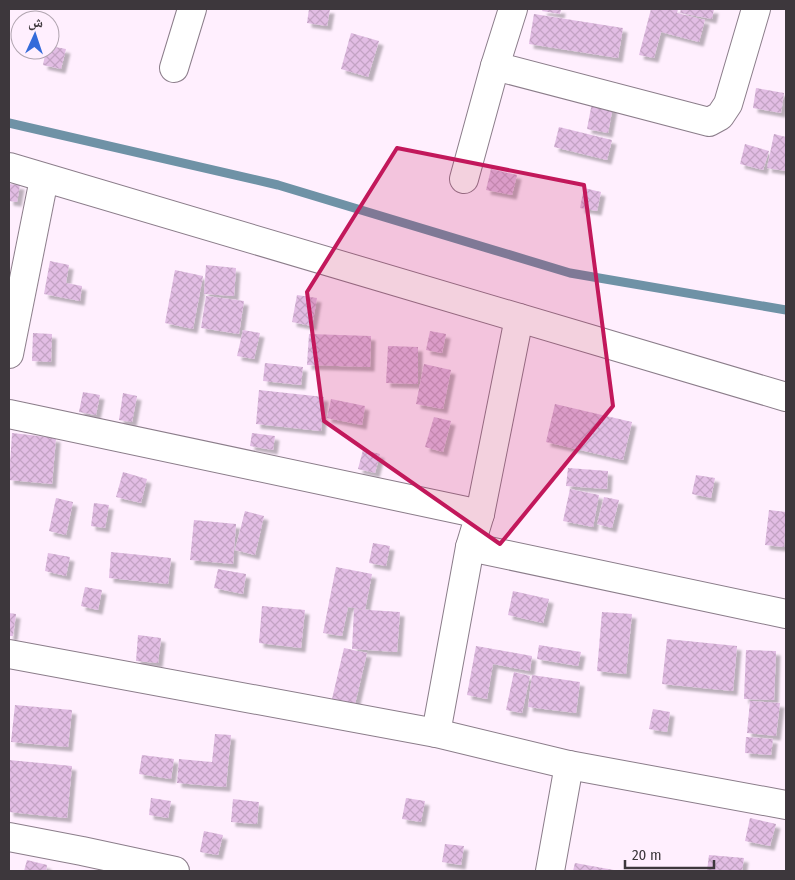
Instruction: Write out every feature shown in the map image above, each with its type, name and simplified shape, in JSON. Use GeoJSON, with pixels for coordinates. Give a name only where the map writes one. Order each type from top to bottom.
{"type":"FeatureCollection","features":[{"type":"Feature","properties":{"kind":"street"},"geometry":{"type":"LineString","coordinates":[[174,68],[192,9]]}},
{"type":"Feature","properties":{"kind":"street"},"geometry":{"type":"LineString","coordinates":[[464,179],[495,66],[513,9]]}},
{"type":"Feature","properties":{"kind":"street"},"geometry":{"type":"LineString","coordinates":[[495,66],[709,122],[720,116],[728,104],[756,9]]}},
{"type":"Feature","properties":{"kind":"street"},"geometry":{"type":"LineString","coordinates":[[9,167],[44,179],[786,396]]}},
{"type":"Feature","properties":{"kind":"street"},"geometry":{"type":"LineString","coordinates":[[9,354],[44,179]]}},
{"type":"Feature","properties":{"kind":"street"},"geometry":{"type":"LineString","coordinates":[[436,733],[470,547],[480,514],[519,318]]}},
{"type":"Feature","properties":{"kind":"street"},"geometry":{"type":"LineString","coordinates":[[9,414],[480,514]]}},
{"type":"Feature","properties":{"kind":"street"},"geometry":{"type":"LineString","coordinates":[[470,547],[786,614]]}},
{"type":"Feature","properties":{"kind":"street"},"geometry":{"type":"LineString","coordinates":[[9,654],[436,733],[569,765],[786,805]]}},
{"type":"Feature","properties":{"kind":"street"},"geometry":{"type":"LineString","coordinates":[[550,871],[569,765]]}},
{"type":"Feature","properties":{"kind":"street"},"geometry":{"type":"LineString","coordinates":[[9,837],[80,861],[174,871]]}},
{"type":"Feature","properties":{"kind":"highlighted area"},"geometry":{"type":"Polygon","coordinates":[[[397,148],[584,185],[613,406],[500,544],[324,421],[307,292],[397,148]]]}},
{"type":"Feature","properties":{"kind":"building"},"geometry":{"type":"Polygon","coordinates":[[[309,9],[330,9],[327,26],[307,23],[309,9]]]}},
{"type":"Feature","properties":{"kind":"building"},"geometry":{"type":"Polygon","coordinates":[[[543,9],[561,9],[560,14],[542,11],[543,9]]]}},
{"type":"Feature","properties":{"kind":"building"},"geometry":{"type":"Polygon","coordinates":[[[651,9],[678,9],[677,13],[705,20],[699,42],[661,32],[654,58],[639,55],[651,9]]]}},
{"type":"Feature","properties":{"kind":"building"},"geometry":{"type":"Polygon","coordinates":[[[681,9],[714,9],[712,19],[680,13],[681,9]]]}},
{"type":"Feature","properties":{"kind":"building"},"geometry":{"type":"Polygon","coordinates":[[[534,14],[623,28],[618,58],[529,44],[534,14]]]}},
{"type":"Feature","properties":{"kind":"building"},"geometry":{"type":"Polygon","coordinates":[[[351,33],[379,41],[368,77],[341,69],[351,33]]]}},
{"type":"Feature","properties":{"kind":"building"},"geometry":{"type":"Polygon","coordinates":[[[60,48],[66,49],[61,69],[43,65],[44,60],[60,60],[60,48]]]}},
{"type":"Feature","properties":{"kind":"building"},"geometry":{"type":"Polygon","coordinates":[[[756,88],[784,93],[781,113],[753,108],[756,88]]]}},
{"type":"Feature","properties":{"kind":"building"},"geometry":{"type":"Polygon","coordinates":[[[594,92],[615,96],[608,133],[587,129],[594,92]]]}},
{"type":"Feature","properties":{"kind":"building"},"geometry":{"type":"Polygon","coordinates":[[[559,127],[612,140],[607,160],[554,147],[559,127]]]}},
{"type":"Feature","properties":{"kind":"building"},"geometry":{"type":"Polygon","coordinates":[[[774,134],[786,137],[786,171],[767,168],[774,134]]]}},
{"type":"Feature","properties":{"kind":"building"},"geometry":{"type":"Polygon","coordinates":[[[745,144],[769,151],[763,170],[740,164],[745,144]]]}},
{"type":"Feature","properties":{"kind":"building"},"geometry":{"type":"Polygon","coordinates":[[[491,169],[517,175],[512,195],[486,190],[491,169]]]}},
{"type":"Feature","properties":{"kind":"building"},"geometry":{"type":"Polygon","coordinates":[[[9,184],[20,185],[17,202],[9,201],[9,184]]]}},
{"type":"Feature","properties":{"kind":"building"},"geometry":{"type":"Polygon","coordinates":[[[584,188],[601,192],[597,211],[580,208],[584,188]]]}},
{"type":"Feature","properties":{"kind":"building"},"geometry":{"type":"Polygon","coordinates":[[[50,261],[69,265],[66,283],[82,286],[80,301],[44,294],[50,261]]]}},
{"type":"Feature","properties":{"kind":"building"},"geometry":{"type":"Polygon","coordinates":[[[206,265],[236,268],[234,296],[204,294],[206,265]]]}},
{"type":"Feature","properties":{"kind":"building"},"geometry":{"type":"Polygon","coordinates":[[[175,270],[203,276],[193,329],[165,323],[175,270]]]}},
{"type":"Feature","properties":{"kind":"building"},"geometry":{"type":"Polygon","coordinates":[[[297,295],[317,298],[312,326],[292,322],[297,295]]]}},
{"type":"Feature","properties":{"kind":"building"},"geometry":{"type":"Polygon","coordinates":[[[206,296],[244,301],[239,334],[201,328],[206,296]]]}},
{"type":"Feature","properties":{"kind":"building"},"geometry":{"type":"Polygon","coordinates":[[[243,330],[260,333],[254,359],[237,356],[243,330]]]}},
{"type":"Feature","properties":{"kind":"building"},"geometry":{"type":"Polygon","coordinates":[[[430,331],[446,334],[442,353],[426,350],[430,331]]]}},
{"type":"Feature","properties":{"kind":"building"},"geometry":{"type":"Polygon","coordinates":[[[33,333],[52,334],[51,362],[32,361],[33,333]]]}},
{"type":"Feature","properties":{"kind":"building"},"geometry":{"type":"Polygon","coordinates":[[[309,334],[371,336],[370,367],[307,365],[309,334]]]}},
{"type":"Feature","properties":{"kind":"building"},"geometry":{"type":"Polygon","coordinates":[[[388,346],[418,347],[418,384],[386,383],[388,346]]]}},
{"type":"Feature","properties":{"kind":"building"},"geometry":{"type":"Polygon","coordinates":[[[265,363],[303,367],[301,385],[263,381],[265,363]]]}},
{"type":"Feature","properties":{"kind":"building"},"geometry":{"type":"Polygon","coordinates":[[[424,364],[451,370],[443,409],[416,404],[424,364]]]}},
{"type":"Feature","properties":{"kind":"building"},"geometry":{"type":"Polygon","coordinates":[[[259,390],[324,397],[321,431],[256,424],[259,390]]]}},
{"type":"Feature","properties":{"kind":"building"},"geometry":{"type":"Polygon","coordinates":[[[83,392],[100,395],[96,415],[79,412],[83,392]]]}},
{"type":"Feature","properties":{"kind":"building"},"geometry":{"type":"Polygon","coordinates":[[[123,393],[137,396],[132,422],[119,420],[123,393]]]}},
{"type":"Feature","properties":{"kind":"building"},"geometry":{"type":"Polygon","coordinates":[[[331,399],[365,406],[362,425],[327,418],[331,399]]]}},
{"type":"Feature","properties":{"kind":"building"},"geometry":{"type":"Polygon","coordinates":[[[555,404],[632,422],[623,460],[546,442],[555,404]]]}},
{"type":"Feature","properties":{"kind":"building"},"geometry":{"type":"Polygon","coordinates":[[[434,417],[451,421],[443,452],[425,447],[434,417]]]}},
{"type":"Feature","properties":{"kind":"building"},"geometry":{"type":"Polygon","coordinates":[[[12,433],[56,438],[52,484],[9,480],[12,433]]]}},
{"type":"Feature","properties":{"kind":"building"},"geometry":{"type":"Polygon","coordinates":[[[252,433],[275,436],[273,450],[250,446],[252,433]]]}},
{"type":"Feature","properties":{"kind":"building"},"geometry":{"type":"Polygon","coordinates":[[[363,450],[380,454],[375,473],[358,469],[363,450]]]}},
{"type":"Feature","properties":{"kind":"building"},"geometry":{"type":"Polygon","coordinates":[[[568,468],[608,471],[607,489],[566,486],[568,468]]]}},
{"type":"Feature","properties":{"kind":"building"},"geometry":{"type":"Polygon","coordinates":[[[123,472],[147,479],[141,503],[116,497],[123,472]]]}},
{"type":"Feature","properties":{"kind":"building"},"geometry":{"type":"Polygon","coordinates":[[[696,475],[715,478],[711,498],[692,494],[696,475]]]}},
{"type":"Feature","properties":{"kind":"building"},"geometry":{"type":"Polygon","coordinates":[[[570,489],[599,495],[593,527],[563,521],[570,489]]]}},
{"type":"Feature","properties":{"kind":"building"},"geometry":{"type":"Polygon","coordinates":[[[604,497],[619,500],[612,528],[597,524],[604,497]]]}},
{"type":"Feature","properties":{"kind":"building"},"geometry":{"type":"Polygon","coordinates":[[[56,498],[73,502],[66,535],[49,531],[56,498]]]}},
{"type":"Feature","properties":{"kind":"building"},"geometry":{"type":"Polygon","coordinates":[[[94,503],[109,505],[105,528],[91,526],[94,503]]]}},
{"type":"Feature","properties":{"kind":"building"},"geometry":{"type":"Polygon","coordinates":[[[769,510],[786,512],[784,547],[765,545],[769,510]]]}},
{"type":"Feature","properties":{"kind":"building"},"geometry":{"type":"Polygon","coordinates":[[[245,511],[264,516],[255,555],[235,550],[245,511]]]}},
{"type":"Feature","properties":{"kind":"building"},"geometry":{"type":"Polygon","coordinates":[[[194,520],[236,524],[233,564],[190,560],[194,520]]]}},
{"type":"Feature","properties":{"kind":"building"},"geometry":{"type":"Polygon","coordinates":[[[373,543],[390,546],[386,566],[369,563],[373,543]]]}},
{"type":"Feature","properties":{"kind":"building"},"geometry":{"type":"Polygon","coordinates":[[[111,552],[171,558],[168,584],[109,578],[111,552]]]}},
{"type":"Feature","properties":{"kind":"building"},"geometry":{"type":"Polygon","coordinates":[[[48,553],[70,557],[66,576],[45,571],[48,553]]]}},
{"type":"Feature","properties":{"kind":"building"},"geometry":{"type":"Polygon","coordinates":[[[336,567],[372,574],[365,610],[348,607],[342,636],[323,633],[336,567]]]}},
{"type":"Feature","properties":{"kind":"building"},"geometry":{"type":"Polygon","coordinates":[[[218,569],[246,574],[243,594],[214,588],[218,569]]]}},
{"type":"Feature","properties":{"kind":"building"},"geometry":{"type":"Polygon","coordinates":[[[85,587],[102,590],[98,610],[81,606],[85,587]]]}},
{"type":"Feature","properties":{"kind":"building"},"geometry":{"type":"Polygon","coordinates":[[[513,591],[549,599],[543,623],[508,615],[513,591]]]}},
{"type":"Feature","properties":{"kind":"building"},"geometry":{"type":"Polygon","coordinates":[[[262,606],[305,610],[301,648],[259,643],[262,606]]]}},
{"type":"Feature","properties":{"kind":"building"},"geometry":{"type":"Polygon","coordinates":[[[354,609],[400,612],[397,652],[352,649],[354,609]]]}},
{"type":"Feature","properties":{"kind":"building"},"geometry":{"type":"Polygon","coordinates":[[[602,612],[632,614],[626,674],[597,671],[602,612]]]}},
{"type":"Feature","properties":{"kind":"building"},"geometry":{"type":"Polygon","coordinates":[[[9,613],[16,614],[13,636],[9,636],[9,613]]]}},
{"type":"Feature","properties":{"kind":"building"},"geometry":{"type":"Polygon","coordinates":[[[138,635],[161,638],[158,663],[136,661],[138,635]]]}},
{"type":"Feature","properties":{"kind":"building"},"geometry":{"type":"Polygon","coordinates":[[[667,639],[737,646],[733,691],[662,684],[667,639]]]}},
{"type":"Feature","properties":{"kind":"building"},"geometry":{"type":"Polygon","coordinates":[[[539,645],[581,652],[578,666],[537,659],[539,645]]]}},
{"type":"Feature","properties":{"kind":"building"},"geometry":{"type":"Polygon","coordinates":[[[476,646],[532,656],[530,671],[493,664],[487,699],[467,695],[476,646]]]}},
{"type":"Feature","properties":{"kind":"building"},"geometry":{"type":"Polygon","coordinates":[[[344,648],[367,653],[355,704],[332,699],[344,648]]]}},
{"type":"Feature","properties":{"kind":"building"},"geometry":{"type":"Polygon","coordinates":[[[746,650],[776,651],[774,700],[744,699],[746,650]]]}},
{"type":"Feature","properties":{"kind":"building"},"geometry":{"type":"Polygon","coordinates":[[[514,672],[530,676],[522,713],[506,710],[514,672]]]}},
{"type":"Feature","properties":{"kind":"building"},"geometry":{"type":"Polygon","coordinates":[[[532,675],[580,682],[576,713],[528,707],[532,675]]]}},
{"type":"Feature","properties":{"kind":"building"},"geometry":{"type":"Polygon","coordinates":[[[750,701],[780,703],[776,736],[747,733],[750,701]]]}},
{"type":"Feature","properties":{"kind":"building"},"geometry":{"type":"Polygon","coordinates":[[[15,705],[72,710],[68,747],[11,742],[15,705]]]}},
{"type":"Feature","properties":{"kind":"building"},"geometry":{"type":"Polygon","coordinates":[[[653,709],[670,712],[667,732],[649,729],[653,709]]]}},
{"type":"Feature","properties":{"kind":"building"},"geometry":{"type":"Polygon","coordinates":[[[215,734],[231,735],[226,787],[177,783],[179,759],[212,762],[215,734]]]}},
{"type":"Feature","properties":{"kind":"building"},"geometry":{"type":"Polygon","coordinates":[[[746,737],[773,739],[771,755],[745,753],[746,737]]]}},
{"type":"Feature","properties":{"kind":"building"},"geometry":{"type":"Polygon","coordinates":[[[142,755],[174,759],[171,779],[139,774],[142,755]]]}},
{"type":"Feature","properties":{"kind":"building"},"geometry":{"type":"Polygon","coordinates":[[[9,760],[72,766],[67,818],[9,812],[9,760]]]}},
{"type":"Feature","properties":{"kind":"building"},"geometry":{"type":"Polygon","coordinates":[[[151,798],[171,801],[168,818],[149,815],[151,798]]]}},
{"type":"Feature","properties":{"kind":"building"},"geometry":{"type":"Polygon","coordinates":[[[406,798],[425,801],[421,822],[402,819],[406,798]]]}},
{"type":"Feature","properties":{"kind":"building"},"geometry":{"type":"Polygon","coordinates":[[[233,799],[259,802],[257,824],[231,822],[233,799]]]}},
{"type":"Feature","properties":{"kind":"building"},"geometry":{"type":"Polygon","coordinates":[[[750,818],[776,824],[770,846],[745,841],[750,818]]]}},
{"type":"Feature","properties":{"kind":"building"},"geometry":{"type":"Polygon","coordinates":[[[204,831],[223,835],[218,855],[200,852],[204,831]]]}},
{"type":"Feature","properties":{"kind":"building"},"geometry":{"type":"Polygon","coordinates":[[[445,844],[464,846],[461,865],[442,862],[445,844]]]}},
{"type":"Feature","properties":{"kind":"building"},"geometry":{"type":"Polygon","coordinates":[[[709,855],[744,858],[742,871],[707,871],[709,855]]]}},
{"type":"Feature","properties":{"kind":"building"},"geometry":{"type":"Polygon","coordinates":[[[27,860],[47,865],[46,871],[24,871],[27,860]]]}},
{"type":"Feature","properties":{"kind":"building"},"geometry":{"type":"Polygon","coordinates":[[[575,863],[614,870],[614,871],[573,871],[575,863]]]}},
{"type":"Feature","properties":{"kind":"waterway"},"geometry":{"type":"LineString","coordinates":[[9,123],[278,185],[570,273],[786,310]]}}]}
